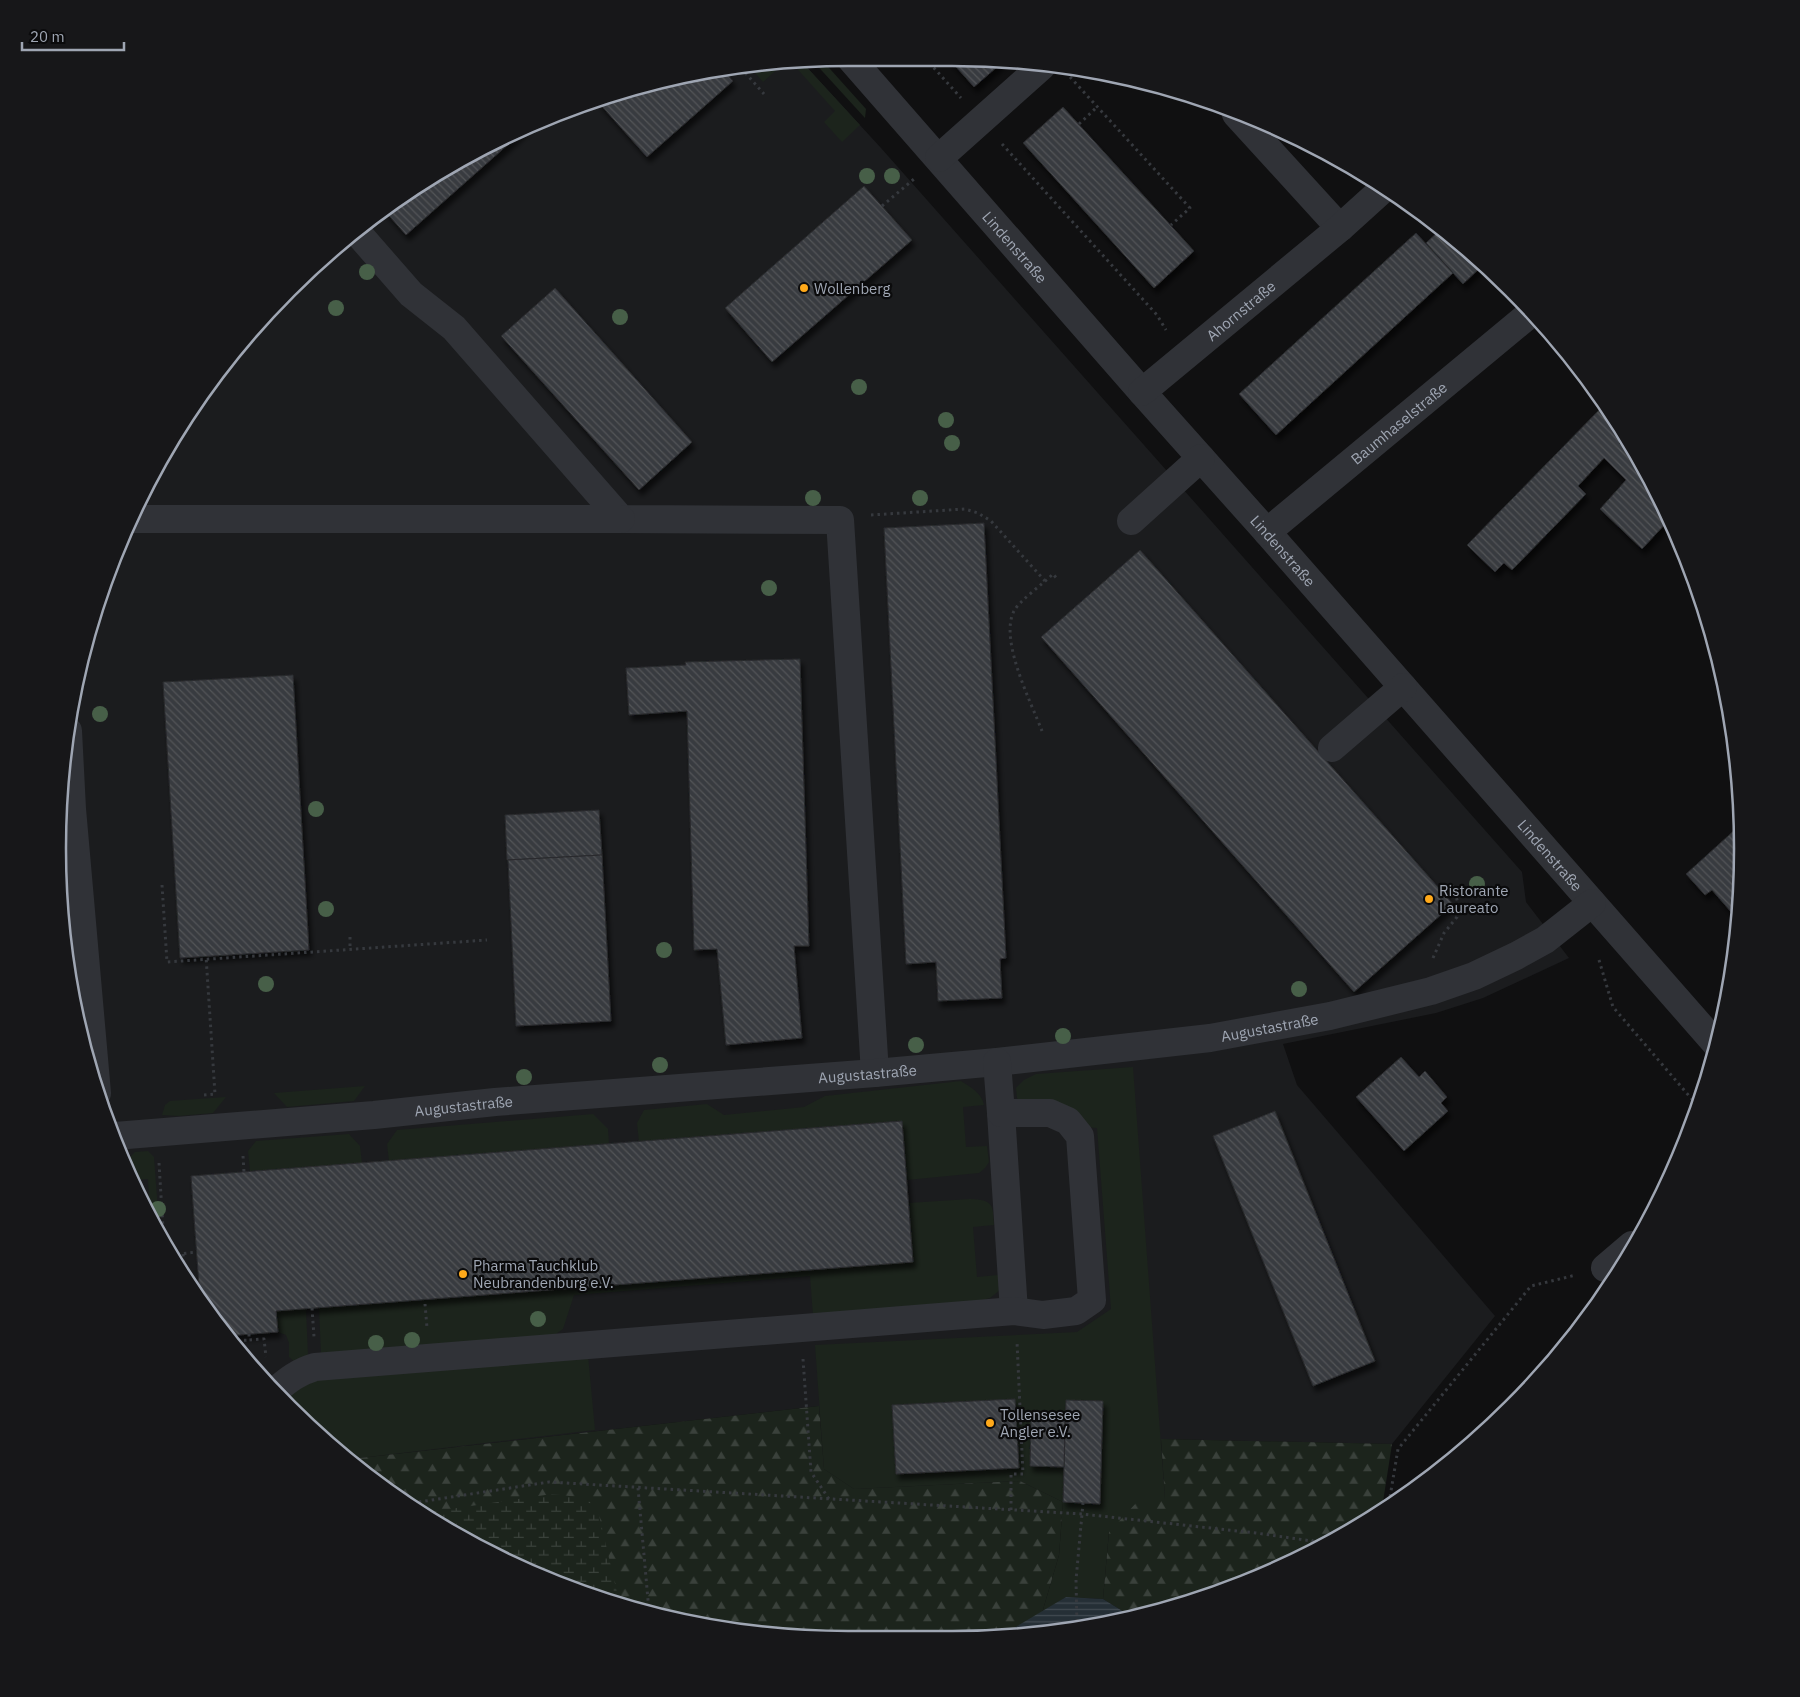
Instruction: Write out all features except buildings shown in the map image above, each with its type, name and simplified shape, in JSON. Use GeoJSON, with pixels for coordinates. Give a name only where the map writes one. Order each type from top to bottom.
{"type":"FeatureCollection","features":[{"type":"Feature","properties":{"kind":"street","name":"Lindenstraße"},"geometry":{"type":"LineString","coordinates":[[857,66],[1710,1037]]}},
{"type":"Feature","properties":{"kind":"street"},"geometry":{"type":"LineString","coordinates":[[939,158],[1036,71]]}},
{"type":"Feature","properties":{"kind":"street"},"geometry":{"type":"LineString","coordinates":[[1245,124],[1340,228]]}},
{"type":"Feature","properties":{"kind":"street","name":"Ahornstraße"},"geometry":{"type":"LineString","coordinates":[[1142,392],[1340,228],[1378,193]]}},
{"type":"Feature","properties":{"kind":"street"},"geometry":{"type":"LineString","coordinates":[[361,237],[411,294],[454,328],[621,519]]}},
{"type":"Feature","properties":{"kind":"street","name":"Baumhaselstraße"},"geometry":{"type":"LineString","coordinates":[[1267,532],[1525,317]]}},
{"type":"Feature","properties":{"kind":"street"},"geometry":{"type":"LineString","coordinates":[[1131,521],[1201,458]]}},
{"type":"Feature","properties":{"kind":"street"},"geometry":{"type":"LineString","coordinates":[[140,519],[840,520],[875,1073]]}},
{"type":"Feature","properties":{"kind":"street"},"geometry":{"type":"LineString","coordinates":[[1332,748],[1403,687]]}},
{"type":"Feature","properties":{"kind":"street"},"geometry":{"type":"LineString","coordinates":[[70,774],[94,1053]]}},
{"type":"Feature","properties":{"kind":"street","name":"Augustastraße"},"geometry":{"type":"LineString","coordinates":[[121,1136],[374,1115],[495,1102],[875,1073],[996,1062],[1210,1038],[1330,1016],[1430,991],[1474,976],[1545,940],[1592,903]]}},
{"type":"Feature","properties":{"kind":"street"},"geometry":{"type":"LineString","coordinates":[[996,1062],[1014,1311]]}},
{"type":"Feature","properties":{"kind":"street"},"geometry":{"type":"LineString","coordinates":[[274,1379],[290,1378],[302,1371],[315,1367],[1014,1311],[1043,1315],[1076,1311],[1092,1300],[1080,1136],[1068,1121],[1050,1112],[1001,1113]]}},
{"type":"Feature","properties":{"kind":"street"},"geometry":{"type":"LineString","coordinates":[[1605,1268],[1619,1256]]}},
{"type":"Feature","properties":{"kind":"path"},"geometry":{"type":"LineString","coordinates":[[932,66],[1157,315],[1183,359]]}},
{"type":"Feature","properties":{"kind":"path"},"geometry":{"type":"LineString","coordinates":[[745,73],[764,94]]}},
{"type":"Feature","properties":{"kind":"path"},"geometry":{"type":"LineString","coordinates":[[1068,75],[1190,208],[1171,224]]}},
{"type":"Feature","properties":{"kind":"path"},"geometry":{"type":"LineString","coordinates":[[1079,124],[1098,107]]}},
{"type":"Feature","properties":{"kind":"path"},"geometry":{"type":"LineString","coordinates":[[882,206],[939,158]]}},
{"type":"Feature","properties":{"kind":"path"},"geometry":{"type":"LineString","coordinates":[[840,520],[879,513],[965,509],[978,513],[991,521],[1045,582]]}},
{"type":"Feature","properties":{"kind":"path"},"geometry":{"type":"LineString","coordinates":[[1042,731],[1016,663],[1010,636],[1010,621],[1015,609],[1053,574],[1058,580]]}},
{"type":"Feature","properties":{"kind":"path"},"geometry":{"type":"LineString","coordinates":[[1430,991],[1433,955],[1444,932],[1457,917],[1459,906],[1452,884]]}},
{"type":"Feature","properties":{"kind":"path"},"geometry":{"type":"LineString","coordinates":[[162,885],[167,962],[487,940]]}},
{"type":"Feature","properties":{"kind":"path"},"geometry":{"type":"LineString","coordinates":[[350,937],[350,949]]}},
{"type":"Feature","properties":{"kind":"path"},"geometry":{"type":"LineString","coordinates":[[206,958],[215,1094]]}},
{"type":"Feature","properties":{"kind":"path"},"geometry":{"type":"LineString","coordinates":[[157,1133],[163,1224]]}},
{"type":"Feature","properties":{"kind":"path"},"geometry":{"type":"LineString","coordinates":[[180,1254],[196,1252]]}},
{"type":"Feature","properties":{"kind":"path"},"geometry":{"type":"LineString","coordinates":[[183,1254],[184,1260]]}},
{"type":"Feature","properties":{"kind":"path"},"geometry":{"type":"LineString","coordinates":[[1390,1496],[1398,1449],[1531,1286],[1605,1268]]}},
{"type":"Feature","properties":{"kind":"path"},"geometry":{"type":"LineString","coordinates":[[1011,1510],[1011,1474],[1023,1474],[1014,1311]]}},
{"type":"Feature","properties":{"kind":"path"},"geometry":{"type":"LineString","coordinates":[[801,1328],[811,1472],[828,1499]]}},
{"type":"Feature","properties":{"kind":"path"},"geometry":{"type":"LineString","coordinates":[[249,1334],[249,1340]]}},
{"type":"Feature","properties":{"kind":"path"},"geometry":{"type":"LineString","coordinates":[[241,1340],[264,1339],[270,1375]]}},
{"type":"Feature","properties":{"kind":"path"},"geometry":{"type":"LineString","coordinates":[[419,1502],[549,1482],[1082,1514],[1314,1541]]}},
{"type":"Feature","properties":{"kind":"path"},"geometry":{"type":"LineString","coordinates":[[638,1488],[648,1605]]}},
{"type":"Feature","properties":{"kind":"path"},"geometry":{"type":"LineString","coordinates":[[1077,1620],[1076,1580],[1082,1503]]}},
{"type":"Feature","properties":{"kind":"shaded area"},"geometry":{"type":"Polygon","coordinates":[[[807,68],[881,148],[1522,872],[1526,902],[1569,958],[1483,998],[1436,1013],[1283,1044],[1297,1085],[1495,1316],[1392,1444],[1161,1439],[1165,1499],[1063,1502],[1020,1481],[854,1489],[824,1469],[819,1406],[359,1458],[295,1402],[228,1325],[198,1283],[171,1240],[147,1194],[126,1148],[108,1100],[93,1051],[81,1001],[73,951],[68,900],[66,848],[73,746],[81,696],[93,646],[108,597],[126,549],[171,457],[198,414],[228,372],[295,295],[372,228],[414,198],[457,171],[549,126],[597,108],[646,93],[696,81],[746,73],[807,68]]]}},
{"type":"Feature","properties":{"kind":"shaded area"},"geometry":{"type":"Polygon","coordinates":[[[1066,1597],[1103,1599],[1123,1611],[1054,1624],[1014,1628],[1066,1597]]]}},
{"type":"Feature","properties":{"kind":"green space"},"geometry":{"type":"Polygon","coordinates":[[[819,67],[828,67],[866,109],[865,118],[819,67]]]}},
{"type":"Feature","properties":{"kind":"green space"},"geometry":{"type":"Polygon","coordinates":[[[797,68],[807,68],[860,125],[842,142],[824,122],[835,111],[797,68]]]}},
{"type":"Feature","properties":{"kind":"green space"},"geometry":{"type":"Polygon","coordinates":[[[776,70],[763,82],[754,72],[776,70]]]}},
{"type":"Feature","properties":{"kind":"green space","name":"Tollensesee Angler e.V."},"geometry":{"type":"Polygon","coordinates":[[[1133,1067],[1165,1499],[1109,1532],[1103,1599],[1066,1597],[1042,1613],[1059,1555],[1063,1502],[1020,1481],[854,1489],[824,1469],[815,1345],[1077,1332],[1111,1309],[1097,1128],[1084,1127],[1023,1104],[1017,1098],[1016,1088],[1024,1080],[1036,1074],[1133,1067]]]}},
{"type":"Feature","properties":{"kind":"green space"},"geometry":{"type":"Polygon","coordinates":[[[961,1081],[981,1097],[984,1105],[963,1107],[966,1147],[987,1146],[989,1162],[979,1173],[907,1180],[902,1122],[639,1142],[637,1123],[644,1110],[707,1104],[724,1115],[804,1107],[825,1096],[961,1081]]]}},
{"type":"Feature","properties":{"kind":"green space"},"geometry":{"type":"Polygon","coordinates":[[[365,1086],[354,1101],[287,1107],[274,1093],[365,1086]]]}},
{"type":"Feature","properties":{"kind":"green space"},"geometry":{"type":"Polygon","coordinates":[[[226,1097],[213,1113],[178,1116],[162,1115],[165,1105],[170,1101],[226,1097]]]}},
{"type":"Feature","properties":{"kind":"green space"},"geometry":{"type":"Polygon","coordinates":[[[593,1114],[608,1129],[609,1144],[389,1161],[387,1144],[397,1130],[593,1114]]]}},
{"type":"Feature","properties":{"kind":"green space"},"geometry":{"type":"Polygon","coordinates":[[[349,1134],[360,1146],[362,1163],[250,1171],[248,1151],[256,1141],[349,1134]]]}},
{"type":"Feature","properties":{"kind":"green space"},"geometry":{"type":"Polygon","coordinates":[[[148,1151],[154,1157],[158,1216],[149,1198],[148,1179],[140,1180],[130,1157],[135,1152],[148,1151]]]}},
{"type":"Feature","properties":{"kind":"green space"},"geometry":{"type":"Polygon","coordinates":[[[970,1199],[987,1202],[992,1208],[994,1225],[973,1227],[977,1277],[998,1275],[1000,1290],[990,1298],[979,1301],[813,1316],[810,1276],[574,1295],[563,1329],[553,1336],[321,1354],[319,1308],[913,1262],[908,1203],[970,1199]]]}},
{"type":"Feature","properties":{"kind":"green space"},"geometry":{"type":"Polygon","coordinates":[[[306,1309],[308,1355],[295,1362],[289,1357],[289,1343],[286,1335],[278,1332],[276,1311],[306,1309]]]}},
{"type":"Feature","properties":{"kind":"green space"},"geometry":{"type":"Polygon","coordinates":[[[588,1355],[595,1430],[359,1458],[333,1437],[288,1394],[308,1380],[588,1355]]]}},
{"type":"Feature","properties":{"kind":"green space"},"geometry":{"type":"Polygon","coordinates":[[[819,1406],[824,1469],[854,1489],[1020,1481],[1063,1502],[1059,1555],[1042,1613],[1014,1628],[952,1631],[848,1631],[746,1624],[696,1616],[646,1604],[597,1589],[549,1571],[457,1526],[414,1499],[359,1458],[819,1406]]]}},
{"type":"Feature","properties":{"kind":"green space"},"geometry":{"type":"Polygon","coordinates":[[[1161,1439],[1392,1444],[1383,1501],[1343,1526],[1251,1571],[1203,1589],[1123,1611],[1103,1599],[1109,1532],[1138,1501],[1165,1499],[1161,1439]]]}},
{"type":"Feature","properties":{"kind":"green space"},"geometry":{"type":"Polygon","coordinates":[[[552,1494],[587,1498],[599,1515],[618,1595],[549,1571],[503,1550],[434,1511],[552,1494]]]}},
{"type":"Feature","properties":{"kind":"place","name":"Wollenberg"},"geometry":{"type":"Point","coordinates":[804,288]}},
{"type":"Feature","properties":{"kind":"place","name":"Ristorante Laureato"},"geometry":{"type":"Point","coordinates":[1429,899]}},
{"type":"Feature","properties":{"kind":"place","name":"Pharma Tauchklub Neubrandenburg e.V."},"geometry":{"type":"Point","coordinates":[463,1274]}},
{"type":"Feature","properties":{"kind":"place","name":"Tollensesee Angler e.V."},"geometry":{"type":"Point","coordinates":[990,1423]}}]}
